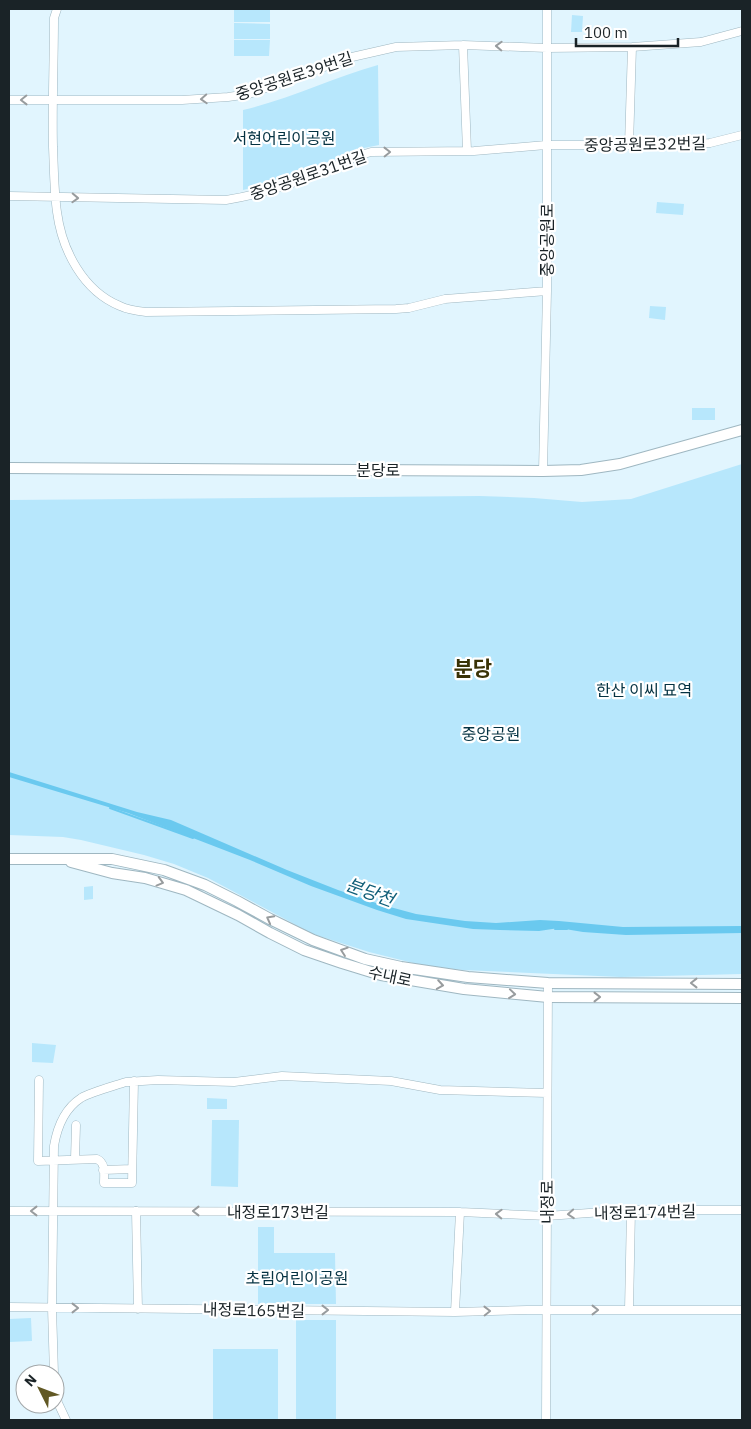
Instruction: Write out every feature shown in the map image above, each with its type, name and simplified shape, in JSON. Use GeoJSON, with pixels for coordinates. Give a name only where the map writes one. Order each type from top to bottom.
{"type":"FeatureCollection","features":[{"type":"Feature","properties":{"kind":"main road","name":"분당로"},"geometry":{"type":"LineString","coordinates":[[9,468],[580,470],[620,464],[742,430]]}},
{"type":"Feature","properties":{"kind":"main road","name":"수내로"},"geometry":{"type":"LineString","coordinates":[[9,859],[112,859],[164,870],[204,885],[313,940],[385,964],[468,978],[548,983],[742,984]]}},
{"type":"Feature","properties":{"kind":"main road","name":"수내로"},"geometry":{"type":"LineString","coordinates":[[58,859],[112,873],[152,880],[186,890],[304,950],[381,975],[457,988],[548,997],[742,998]]}},
{"type":"Feature","properties":{"kind":"street"},"geometry":{"type":"LineString","coordinates":[[57,9],[54,18],[52,99],[57,214],[63,238],[77,267],[84,277],[112,303],[128,309],[146,312],[396,309],[409,308],[445,299],[547,290]]}},
{"type":"Feature","properties":{"kind":"street","name":"중앙공원로"},"geometry":{"type":"LineString","coordinates":[[543,471],[547,290],[547,9]]}},
{"type":"Feature","properties":{"kind":"street","name":"중앙공원로39번길"},"geometry":{"type":"LineString","coordinates":[[9,100],[174,100],[228,97],[249,94],[338,62],[396,47],[463,45],[547,48],[632,47],[701,42],[742,31]]}},
{"type":"Feature","properties":{"kind":"street"},"geometry":{"type":"LineString","coordinates":[[463,45],[467,151]]}},
{"type":"Feature","properties":{"kind":"street"},"geometry":{"type":"LineString","coordinates":[[629,145],[632,47]]}},
{"type":"Feature","properties":{"kind":"street","name":"중앙공원로32번길"},"geometry":{"type":"LineString","coordinates":[[546,145],[688,146],[742,135]]}},
{"type":"Feature","properties":{"kind":"street","name":"중앙공원로31번길"},"geometry":{"type":"LineString","coordinates":[[9,196],[226,200],[251,196],[278,188],[371,152],[467,151],[546,145]]}},
{"type":"Feature","properties":{"kind":"street","name":"내정로"},"geometry":{"type":"LineString","coordinates":[[546,1420],[548,983]]}},
{"type":"Feature","properties":{"kind":"street"},"geometry":{"type":"LineString","coordinates":[[54,1364],[52,1308],[53,1160],[55,1137],[58,1126],[76,1102],[82,1098],[126,1082],[134,1081],[234,1082],[282,1076],[391,1081],[440,1090],[547,1093]]}},
{"type":"Feature","properties":{"kind":"street"},"geometry":{"type":"LineString","coordinates":[[39,1080],[38,1161],[100,1160],[104,1170],[104,1187],[132,1182],[134,1081]]}},
{"type":"Feature","properties":{"kind":"street"},"geometry":{"type":"LineString","coordinates":[[75,1159],[76,1125]]}},
{"type":"Feature","properties":{"kind":"street"},"geometry":{"type":"LineString","coordinates":[[104,1170],[132,1169]]}},
{"type":"Feature","properties":{"kind":"street"},"geometry":{"type":"LineString","coordinates":[[629,1310],[631,1210]]}},
{"type":"Feature","properties":{"kind":"street","name":"내정로174번길"},"geometry":{"type":"LineString","coordinates":[[547,1216],[631,1210],[742,1210]]}},
{"type":"Feature","properties":{"kind":"street","name":"내정로173번길"},"geometry":{"type":"LineString","coordinates":[[9,1211],[460,1212],[547,1216]]}},
{"type":"Feature","properties":{"kind":"street"},"geometry":{"type":"LineString","coordinates":[[136,1211],[138,1308]]}},
{"type":"Feature","properties":{"kind":"street"},"geometry":{"type":"LineString","coordinates":[[455,1312],[460,1212]]}},
{"type":"Feature","properties":{"kind":"street","name":"내정로165번길"},"geometry":{"type":"LineString","coordinates":[[9,1307],[455,1312],[742,1310]]}},
{"type":"Feature","properties":{"kind":"green space"},"geometry":{"type":"Polygon","coordinates":[[[234,9],[270,9],[270,22],[234,22],[234,9]]]}},
{"type":"Feature","properties":{"kind":"green space"},"geometry":{"type":"Polygon","coordinates":[[[572,15],[583,16],[582,32],[571,32],[572,15]]]}},
{"type":"Feature","properties":{"kind":"green space"},"geometry":{"type":"Polygon","coordinates":[[[234,23],[270,24],[270,39],[234,39],[234,23]]]}},
{"type":"Feature","properties":{"kind":"green space"},"geometry":{"type":"Polygon","coordinates":[[[234,40],[270,40],[269,56],[234,56],[234,40]]]}},
{"type":"Feature","properties":{"kind":"green space","name":"서현어린이공원"},"geometry":{"type":"Polygon","coordinates":[[[378,65],[379,145],[364,148],[276,182],[243,190],[243,110],[378,65]]]}},
{"type":"Feature","properties":{"kind":"green space"},"geometry":{"type":"Polygon","coordinates":[[[657,202],[684,204],[683,215],[656,213],[657,202]]]}},
{"type":"Feature","properties":{"kind":"green space"},"geometry":{"type":"Polygon","coordinates":[[[650,306],[666,307],[665,320],[649,318],[650,306]]]}},
{"type":"Feature","properties":{"kind":"green space"},"geometry":{"type":"Polygon","coordinates":[[[692,408],[715,408],[715,420],[692,420],[692,408]]]}},
{"type":"Feature","properties":{"kind":"green space","name":"중앙공원"},"geometry":{"type":"Polygon","coordinates":[[[742,464],[742,974],[621,977],[462,970],[421,965],[369,952],[313,934],[208,878],[174,864],[81,840],[63,837],[9,835],[9,500],[480,496],[582,502],[631,499],[742,464]]]}},
{"type":"Feature","properties":{"kind":"green space"},"geometry":{"type":"Polygon","coordinates":[[[93,886],[93,899],[84,900],[84,887],[93,886]]]}},
{"type":"Feature","properties":{"kind":"green space"},"geometry":{"type":"Polygon","coordinates":[[[32,1043],[56,1045],[53,1063],[32,1062],[32,1043]]]}},
{"type":"Feature","properties":{"kind":"green space"},"geometry":{"type":"Polygon","coordinates":[[[207,1098],[227,1099],[227,1109],[207,1109],[207,1098]]]}},
{"type":"Feature","properties":{"kind":"green space"},"geometry":{"type":"Polygon","coordinates":[[[212,1120],[239,1120],[238,1187],[211,1186],[212,1120]]]}},
{"type":"Feature","properties":{"kind":"green space","name":"초림어린이공원"},"geometry":{"type":"Polygon","coordinates":[[[258,1227],[274,1227],[274,1253],[335,1253],[336,1304],[258,1304],[258,1227]]]}},
{"type":"Feature","properties":{"kind":"green space"},"geometry":{"type":"Polygon","coordinates":[[[31,1318],[32,1341],[9,1342],[9,1319],[31,1318]]]}},
{"type":"Feature","properties":{"kind":"green space"},"geometry":{"type":"Polygon","coordinates":[[[296,1320],[336,1320],[336,1420],[296,1420],[296,1320]]]}},
{"type":"Feature","properties":{"kind":"green space"},"geometry":{"type":"Polygon","coordinates":[[[213,1349],[278,1349],[278,1420],[213,1420],[213,1349]]]}},
{"type":"Feature","properties":{"kind":"water"},"geometry":{"type":"Polygon","coordinates":[[[9,772],[137,812],[171,820],[338,890],[416,914],[496,923],[540,920],[623,927],[742,926],[742,933],[626,935],[559,928],[539,931],[473,929],[406,919],[311,886],[250,860],[128,813],[9,777],[9,772]]]}},
{"type":"Feature","properties":{"kind":"waterway","name":"분당천"},"geometry":{"type":"LineString","coordinates":[[110,808],[193,838]]}},
{"type":"Feature","properties":{"kind":"waterway","name":"분당천"},"geometry":{"type":"LineString","coordinates":[[555,929],[567,929]]}},
{"type":"Feature","properties":{"kind":"district","name":"분당"},"geometry":{"type":"Point","coordinates":[473,668]}},
{"type":"Feature","properties":{"kind":"park label","name":"한산 이씨 묘역"},"geometry":{"type":"Point","coordinates":[644,690]}}]}
